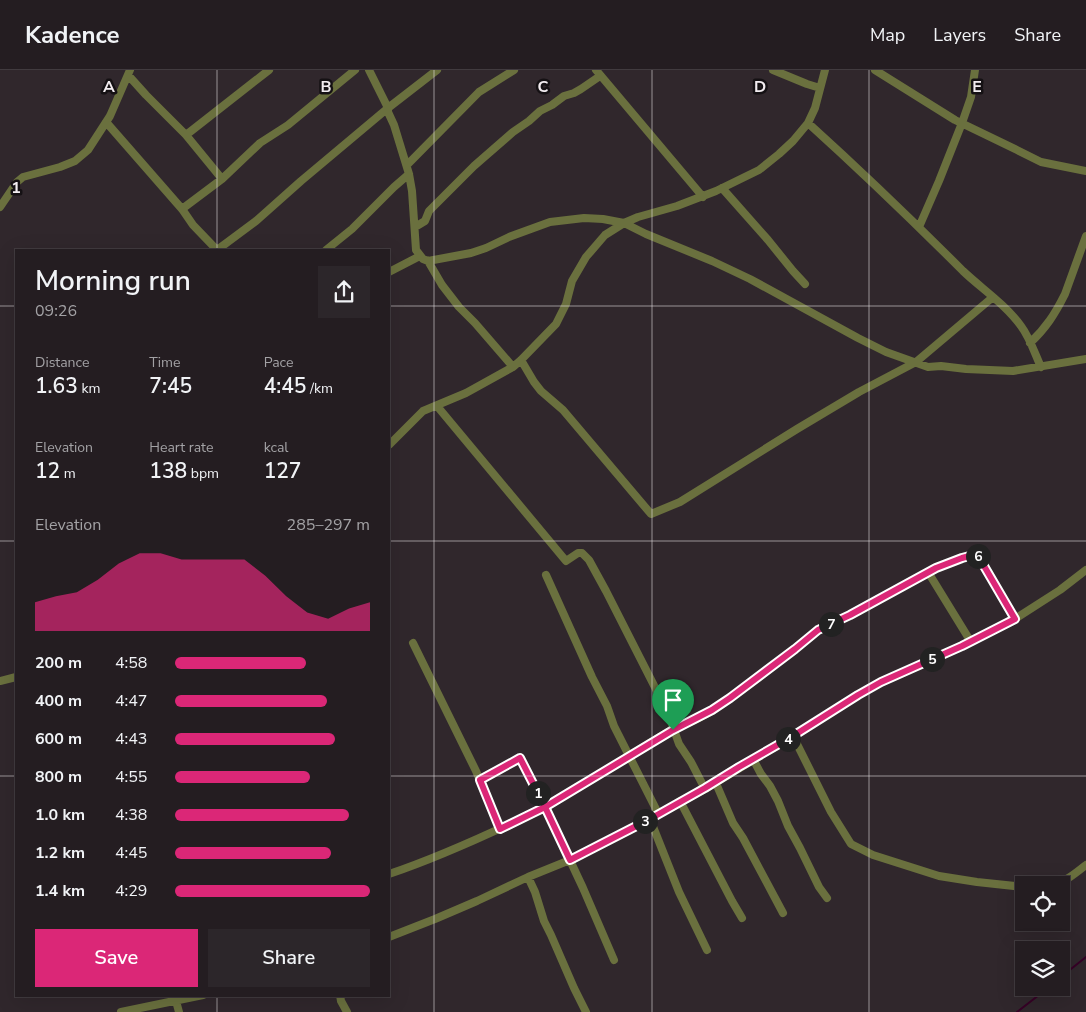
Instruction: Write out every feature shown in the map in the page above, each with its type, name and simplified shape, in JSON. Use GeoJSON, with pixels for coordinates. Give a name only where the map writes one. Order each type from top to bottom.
{"type":"FeatureCollection","features":[{"type":"Feature","properties":{"kind":"street"},"geometry":{"type":"LineString","coordinates":[[186,135],[269,70]]}},
{"type":"Feature","properties":{"kind":"street"},"geometry":{"type":"LineString","coordinates":[[182,210],[222,178],[260,142],[288,125],[355,70]]}},
{"type":"Feature","properties":{"kind":"street"},"geometry":{"type":"LineString","coordinates":[[369,70],[388,108],[407,165],[412,191],[416,250],[420,256],[428,261],[453,299],[513,367]]}},
{"type":"Feature","properties":{"kind":"street"},"geometry":{"type":"LineString","coordinates":[[218,249],[256,221],[388,108],[437,70]]}},
{"type":"Feature","properties":{"kind":"street"},"geometry":{"type":"LineString","coordinates":[[407,165],[479,92],[514,70]]}},
{"type":"Feature","properties":{"kind":"street"},"geometry":{"type":"LineString","coordinates":[[773,70],[820,88]]}},
{"type":"Feature","properties":{"kind":"street"},"geometry":{"type":"LineString","coordinates":[[390,444],[423,411],[466,393],[513,367],[545,337],[556,324],[566,304],[572,281],[586,257],[605,235],[638,217],[677,206],[722,188],[758,170],[793,142],[808,124],[815,108],[825,70]]}},
{"type":"Feature","properties":{"kind":"street"},"geometry":{"type":"LineString","coordinates":[[875,70],[962,123],[1041,162],[1086,172]]}},
{"type":"Feature","properties":{"kind":"street"},"geometry":{"type":"LineString","coordinates":[[919,227],[962,123],[971,97],[975,70]]}},
{"type":"Feature","properties":{"kind":"street"},"geometry":{"type":"LineString","coordinates":[[129,72],[146,95],[186,135],[222,178]]}},
{"type":"Feature","properties":{"kind":"street"},"geometry":{"type":"LineString","coordinates":[[0,207],[17,182],[23,177],[75,161],[88,150],[110,116],[129,72]]}},
{"type":"Feature","properties":{"kind":"street"},"geometry":{"type":"LineString","coordinates":[[415,227],[424,221],[429,211],[474,166],[513,132],[540,111],[564,96],[581,89],[598,73],[703,197]]}},
{"type":"Feature","properties":{"kind":"street"},"geometry":{"type":"LineString","coordinates":[[106,122],[216,249]]}},
{"type":"Feature","properties":{"kind":"street"},"geometry":{"type":"LineString","coordinates":[[808,124],[862,172],[970,278],[1010,313],[1022,328],[1041,367]]}},
{"type":"Feature","properties":{"kind":"street"},"geometry":{"type":"LineString","coordinates":[[327,249],[352,229],[409,174]]}},
{"type":"Feature","properties":{"kind":"street"},"geometry":{"type":"LineString","coordinates":[[722,188],[805,284]]}},
{"type":"Feature","properties":{"kind":"street"},"geometry":{"type":"LineString","coordinates":[[428,261],[471,253],[550,222],[584,218],[603,219],[624,223],[727,268],[886,352],[928,367],[941,366],[1007,371],[1086,359]]}},
{"type":"Feature","properties":{"kind":"street"},"geometry":{"type":"LineString","coordinates":[[1030,343],[1044,330],[1060,304],[1086,236]]}},
{"type":"Feature","properties":{"kind":"street"},"geometry":{"type":"LineString","coordinates":[[390,271],[420,256]]}},
{"type":"Feature","properties":{"kind":"street"},"geometry":{"type":"LineString","coordinates":[[521,360],[541,391],[563,410],[651,514],[680,502],[859,392],[916,362],[993,297]]}},
{"type":"Feature","properties":{"kind":"street"},"geometry":{"type":"LineString","coordinates":[[437,406],[566,560],[578,553],[582,553],[589,560],[668,713],[680,744],[692,762],[705,788]]}},
{"type":"Feature","properties":{"kind":"street"},"geometry":{"type":"LineString","coordinates":[[390,874],[500,829],[545,807],[673,730],[706,714],[790,654],[818,630],[850,615],[928,572],[962,558],[977,554],[1015,619]]}},
{"type":"Feature","properties":{"kind":"street"},"geometry":{"type":"LineString","coordinates":[[390,937],[570,860],[650,819],[793,736],[881,682],[971,642],[1015,619],[1060,590],[1086,570]]}},
{"type":"Feature","properties":{"kind":"street"},"geometry":{"type":"LineString","coordinates":[[928,572],[971,642]]}},
{"type":"Feature","properties":{"kind":"street"},"geometry":{"type":"LineString","coordinates":[[546,575],[629,756],[658,814]]}},
{"type":"Feature","properties":{"kind":"street"},"geometry":{"type":"LineString","coordinates":[[413,643],[480,780],[500,829]]}},
{"type":"Feature","properties":{"kind":"street"},"geometry":{"type":"LineString","coordinates":[[0,681],[15,677]]}},
{"type":"Feature","properties":{"kind":"street"},"geometry":{"type":"LineString","coordinates":[[793,736],[831,812],[851,844],[873,855],[939,876],[1015,886]]}},
{"type":"Feature","properties":{"kind":"street"},"geometry":{"type":"LineString","coordinates":[[480,780],[520,758],[570,860],[614,960]]}},
{"type":"Feature","properties":{"kind":"street"},"geometry":{"type":"LineString","coordinates":[[753,759],[760,774],[778,800],[788,826],[826,898]]}},
{"type":"Feature","properties":{"kind":"street"},"geometry":{"type":"LineString","coordinates":[[715,781],[733,823],[783,913]]}},
{"type":"Feature","properties":{"kind":"street"},"geometry":{"type":"LineString","coordinates":[[680,801],[742,918]]}},
{"type":"Feature","properties":{"kind":"street"},"geometry":{"type":"LineString","coordinates":[[650,819],[679,892],[707,950]]}},
{"type":"Feature","properties":{"kind":"street"},"geometry":{"type":"LineString","coordinates":[[1070,876],[1085,866]]}},
{"type":"Feature","properties":{"kind":"street"},"geometry":{"type":"LineString","coordinates":[[528,877],[544,921],[586,1012]]}},
{"type":"Feature","properties":{"kind":"street"},"geometry":{"type":"LineString","coordinates":[[120,1012],[194,997]]}},
{"type":"Feature","properties":{"kind":"street"},"geometry":{"type":"LineString","coordinates":[[340,997],[347,1012]]}},
{"type":"Feature","properties":{"kind":"street"},"geometry":{"type":"LineString","coordinates":[[176,1001],[179,1012]]}},
{"type":"Feature","properties":{"kind":"waterway"},"geometry":{"type":"LineString","coordinates":[[1070,970],[1086,957]]}},
{"type":"Feature","properties":{"kind":"waterway"},"geometry":{"type":"LineString","coordinates":[[1017,1012],[1038,996]]}},
{"type":"Feature","properties":{"kind":"route"},"geometry":{"type":"LineString","coordinates":[[673,730],[545,807],[520,758],[480,780],[500,829],[545,807],[570,860],[705,788],[881,682],[962,646],[1015,619],[977,554],[962,558],[932,570],[850,615],[818,630],[730,698],[695,720],[673,730]]}}]}
